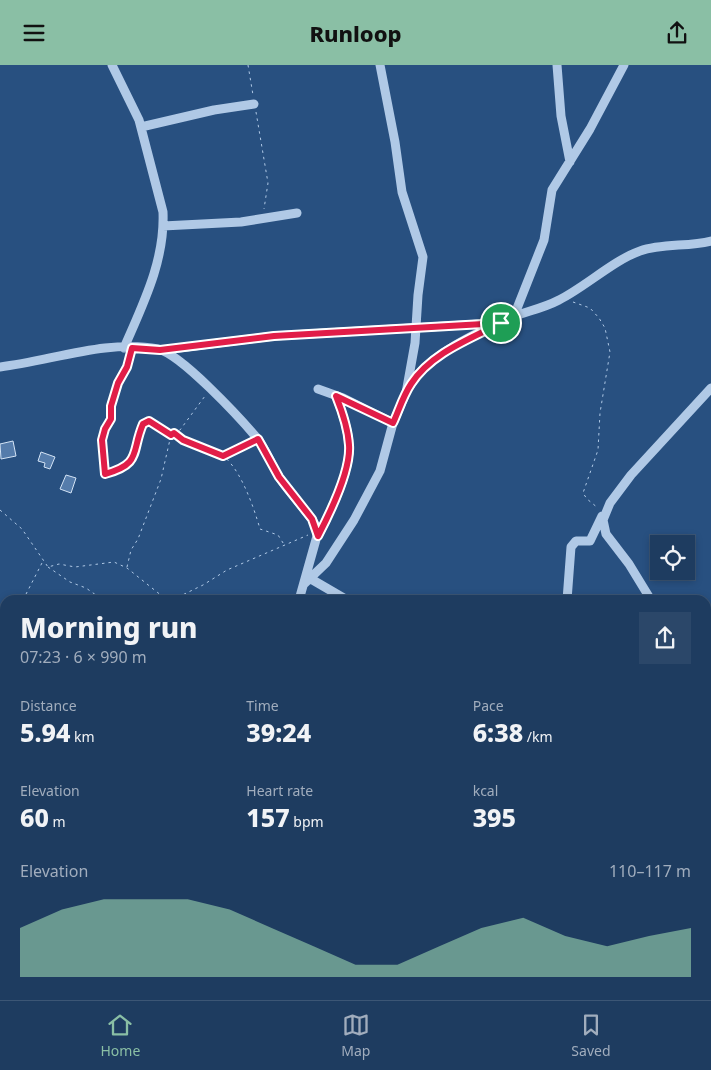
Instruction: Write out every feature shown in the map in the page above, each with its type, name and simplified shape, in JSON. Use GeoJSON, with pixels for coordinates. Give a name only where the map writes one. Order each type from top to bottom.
{"type":"FeatureCollection","features":[{"type":"Feature","properties":{"kind":"street"},"geometry":{"type":"LineString","coordinates":[[112,65],[141,127],[163,212],[164,226],[156,271],[128,348]]}},
{"type":"Feature","properties":{"kind":"street"},"geometry":{"type":"LineString","coordinates":[[380,65],[395,142],[402,192],[423,257],[418,295],[417,328],[406,393]]}},
{"type":"Feature","properties":{"kind":"street"},"geometry":{"type":"LineString","coordinates":[[557,65],[561,115],[570,162]]}},
{"type":"Feature","properties":{"kind":"street"},"geometry":{"type":"LineString","coordinates":[[514,317],[544,240],[552,190],[570,162],[624,65]]}},
{"type":"Feature","properties":{"kind":"street"},"geometry":{"type":"LineString","coordinates":[[141,127],[214,110],[254,104]]}},
{"type":"Feature","properties":{"kind":"street"},"geometry":{"type":"LineString","coordinates":[[164,226],[263,219],[297,213]]}},
{"type":"Feature","properties":{"kind":"street"},"geometry":{"type":"LineString","coordinates":[[307,581],[331,556],[373,484],[384,459],[393,423],[406,393],[422,370],[444,352],[501,323],[558,301],[634,253],[651,247],[675,247],[711,241]]}},
{"type":"Feature","properties":{"kind":"street"},"geometry":{"type":"LineString","coordinates":[[0,367],[128,348],[160,350],[274,336],[501,323]]}},
{"type":"Feature","properties":{"kind":"street"},"geometry":{"type":"LineString","coordinates":[[160,350],[176,357],[258,439],[279,477],[312,519],[317,533]]}},
{"type":"Feature","properties":{"kind":"street"},"geometry":{"type":"LineString","coordinates":[[567,595],[572,547],[576,541],[590,541],[605,512],[644,459],[711,388]]}},
{"type":"Feature","properties":{"kind":"street"},"geometry":{"type":"LineString","coordinates":[[318,389],[393,423]]}},
{"type":"Feature","properties":{"kind":"street"},"geometry":{"type":"LineString","coordinates":[[301,595],[307,581],[317,533],[341,481],[349,454],[347,431],[336,396]]}},
{"type":"Feature","properties":{"kind":"street"},"geometry":{"type":"LineString","coordinates":[[605,512],[603,520],[606,534],[625,558],[648,595]]}},
{"type":"Feature","properties":{"kind":"street"},"geometry":{"type":"LineString","coordinates":[[307,581],[336,595]]}},
{"type":"Feature","properties":{"kind":"path"},"geometry":{"type":"LineString","coordinates":[[248,65],[268,183],[263,219]]}},
{"type":"Feature","properties":{"kind":"path"},"geometry":{"type":"LineString","coordinates":[[570,302],[590,308],[599,318],[605,328],[610,352],[600,413],[599,445],[595,463],[583,493],[587,499],[605,512]]}},
{"type":"Feature","properties":{"kind":"path"},"geometry":{"type":"LineString","coordinates":[[128,348],[127,367],[118,383],[111,406],[111,419],[105,429],[102,440],[105,474],[124,468],[136,455],[143,424],[149,421],[171,435]]}},
{"type":"Feature","properties":{"kind":"path"},"geometry":{"type":"LineString","coordinates":[[127,568],[130,550],[138,539],[162,479],[171,435],[180,430],[210,390]]}},
{"type":"Feature","properties":{"kind":"path"},"geometry":{"type":"LineString","coordinates":[[174,433],[183,440],[223,456],[246,488],[260,529],[278,535],[284,546]]}},
{"type":"Feature","properties":{"kind":"path"},"geometry":{"type":"LineString","coordinates":[[223,456],[258,439]]}},
{"type":"Feature","properties":{"kind":"path"},"geometry":{"type":"LineString","coordinates":[[0,510],[22,529],[48,567],[70,582],[86,588],[96,595]]}},
{"type":"Feature","properties":{"kind":"path"},"geometry":{"type":"LineString","coordinates":[[182,595],[227,570],[317,533]]}},
{"type":"Feature","properties":{"kind":"path"},"geometry":{"type":"LineString","coordinates":[[26,595],[43,560]]}},
{"type":"Feature","properties":{"kind":"path"},"geometry":{"type":"LineString","coordinates":[[48,567],[59,564],[75,567],[114,562],[127,568],[161,595]]}},
{"type":"Feature","properties":{"kind":"building"},"geometry":{"type":"Polygon","coordinates":[[[13,441],[16,456],[1,459],[0,444],[13,441]]]}},
{"type":"Feature","properties":{"kind":"building"},"geometry":{"type":"Polygon","coordinates":[[[41,452],[55,457],[50,469],[44,467],[45,463],[38,461],[41,452]]]}},
{"type":"Feature","properties":{"kind":"building"},"geometry":{"type":"Polygon","coordinates":[[[66,475],[76,478],[71,493],[60,489],[66,475]]]}},
{"type":"Feature","properties":{"kind":"route"},"geometry":{"type":"LineString","coordinates":[[501,323],[444,352],[422,370],[406,393],[393,423],[336,396],[347,431],[349,454],[346,468],[318,536],[312,519],[279,477],[258,439],[223,456],[183,440],[174,433],[171,435],[149,421],[143,424],[136,455],[124,468],[105,474],[102,440],[105,429],[111,419],[110,411],[118,383],[127,367],[132,348],[160,350],[274,336],[501,323]]}}]}
